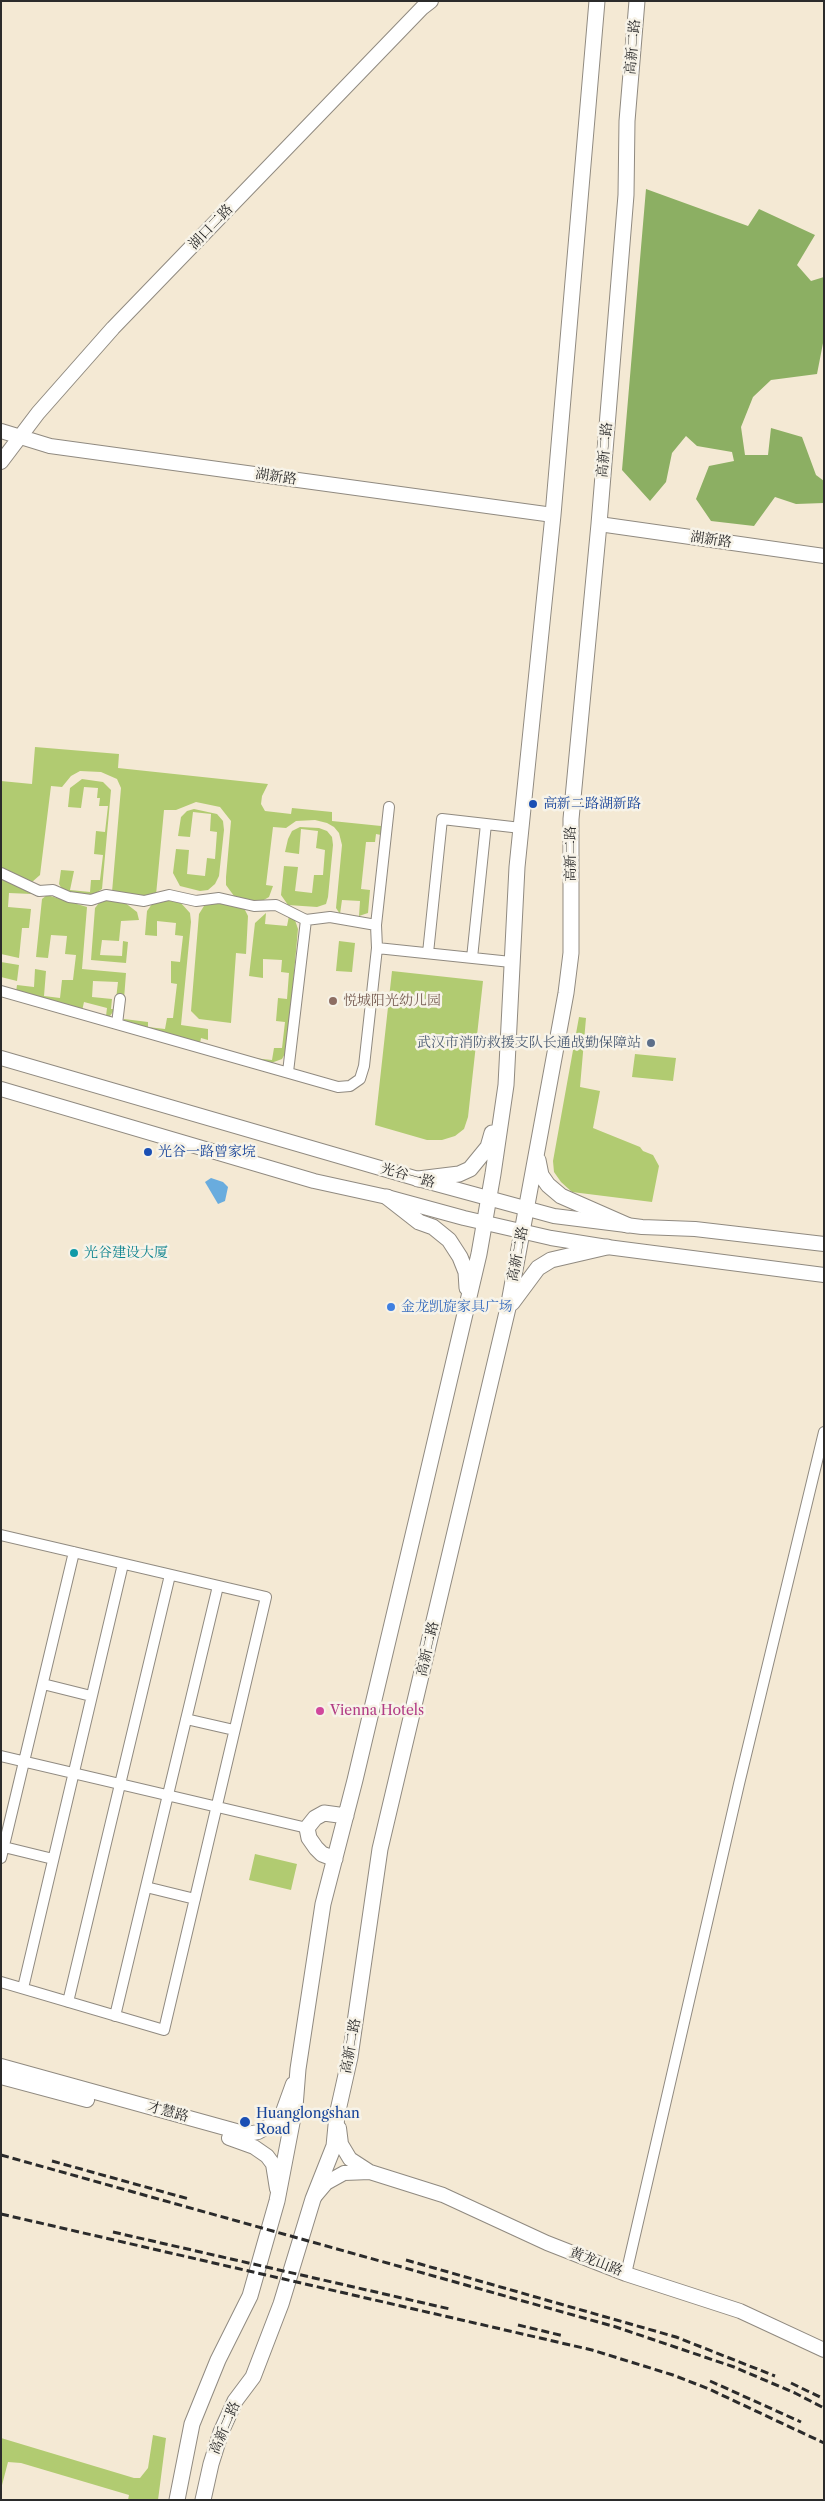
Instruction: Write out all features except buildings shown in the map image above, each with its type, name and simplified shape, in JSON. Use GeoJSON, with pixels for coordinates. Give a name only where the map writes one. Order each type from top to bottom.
{"type":"FeatureCollection","features":[{"type":"Feature","properties":{"kind":"main road","name":"高新二路"},"geometry":{"type":"LineString","coordinates":[[177,2500],[192,2424],[218,2360],[250,2296],[277,2201],[295,2108],[298,2069],[323,1904],[346,1816],[468,1299],[489,1198],[506,1086],[511,962],[521,828],[553,515],[597,1]]}},
{"type":"Feature","properties":{"kind":"main road","name":"高新二路"},"geometry":{"type":"LineString","coordinates":[[203,2500],[210,2464],[235,2401],[253,2377],[281,2304],[313,2199],[334,2146],[350,2057],[380,1849],[508,1308],[537,1154],[571,953],[571,819],[599,524],[626,195],[627,122],[635,1]]}},
{"type":"Feature","properties":{"kind":"main road"},"geometry":{"type":"LineString","coordinates":[[418,1179],[458,1174],[475,1164],[488,1147],[506,1086]]}},
{"type":"Feature","properties":{"kind":"main road"},"geometry":{"type":"LineString","coordinates":[[537,1154],[541,1175],[548,1185],[561,1196],[626,1225]]}},
{"type":"Feature","properties":{"kind":"main road"},"geometry":{"type":"LineString","coordinates":[[387,1197],[418,1222],[433,1227],[449,1240],[460,1257],[466,1272],[468,1299]]}},
{"type":"Feature","properties":{"kind":"main road"},"geometry":{"type":"LineString","coordinates":[[508,1308],[538,1268],[552,1260],[607,1247]]}},
{"type":"Feature","properties":{"kind":"main road"},"geometry":{"type":"LineString","coordinates":[[335,1859],[316,1848],[309,1838],[307,1828],[315,1818],[324,1813],[346,1816]]}},
{"type":"Feature","properties":{"kind":"street","name":"湖口二路"},"geometry":{"type":"LineString","coordinates":[[1,462],[73,372],[114,328],[422,8],[431,1]]}},
{"type":"Feature","properties":{"kind":"street","name":"湖新路"},"geometry":{"type":"LineString","coordinates":[[1,431],[50,446],[553,515]]}},
{"type":"Feature","properties":{"kind":"street","name":"湖新路"},"geometry":{"type":"LineString","coordinates":[[599,524],[824,556]]}},
{"type":"Feature","properties":{"kind":"street"},"geometry":{"type":"LineString","coordinates":[[1,991],[338,1087],[350,1086],[360,1078],[364,1066],[377,948],[376,925],[389,807]]}},
{"type":"Feature","properties":{"kind":"street"},"geometry":{"type":"LineString","coordinates":[[428,953],[442,819],[521,828]]}},
{"type":"Feature","properties":{"kind":"street"},"geometry":{"type":"LineString","coordinates":[[472,958],[486,824]]}},
{"type":"Feature","properties":{"kind":"street"},"geometry":{"type":"LineString","coordinates":[[1,873],[39,891],[53,890],[69,897],[91,900],[106,895],[144,902],[169,895],[196,901],[219,898],[254,906],[276,905],[306,920],[330,917],[376,925]]}},
{"type":"Feature","properties":{"kind":"street"},"geometry":{"type":"LineString","coordinates":[[288,1072],[306,920]]}},
{"type":"Feature","properties":{"kind":"street"},"geometry":{"type":"LineString","coordinates":[[377,948],[511,962]]}},
{"type":"Feature","properties":{"kind":"street"},"geometry":{"type":"LineString","coordinates":[[118,1024],[120,998]]}},
{"type":"Feature","properties":{"kind":"street","name":"光谷一路"},"geometry":{"type":"LineString","coordinates":[[1,1058],[418,1179],[554,1216],[626,1225],[695,1228],[824,1244]]}},
{"type":"Feature","properties":{"kind":"street","name":"光谷一路"},"geometry":{"type":"LineString","coordinates":[[1,1089],[314,1181],[387,1197],[523,1232],[607,1247],[824,1275]]}},
{"type":"Feature","properties":{"kind":"street"},"geometry":{"type":"LineString","coordinates":[[800,1272],[824,1281]]}},
{"type":"Feature","properties":{"kind":"street"},"geometry":{"type":"LineString","coordinates":[[626,2274],[738,1784],[824,1432]]}},
{"type":"Feature","properties":{"kind":"street"},"geometry":{"type":"LineString","coordinates":[[1,1535],[266,1597],[164,2030],[1,1982]]}},
{"type":"Feature","properties":{"kind":"street"},"geometry":{"type":"LineString","coordinates":[[1,1858],[74,1552]]}},
{"type":"Feature","properties":{"kind":"street"},"geometry":{"type":"LineString","coordinates":[[23,1988],[123,1564]]}},
{"type":"Feature","properties":{"kind":"street"},"geometry":{"type":"LineString","coordinates":[[68,2002],[170,1575]]}},
{"type":"Feature","properties":{"kind":"street"},"geometry":{"type":"LineString","coordinates":[[115,2016],[218,1586]]}},
{"type":"Feature","properties":{"kind":"street"},"geometry":{"type":"LineString","coordinates":[[43,1684],[92,1696]]}},
{"type":"Feature","properties":{"kind":"street"},"geometry":{"type":"LineString","coordinates":[[186,1719],[234,1730]]}},
{"type":"Feature","properties":{"kind":"street"},"geometry":{"type":"LineString","coordinates":[[1,1756],[307,1828]]}},
{"type":"Feature","properties":{"kind":"street"},"geometry":{"type":"LineString","coordinates":[[4,1847],[53,1859]]}},
{"type":"Feature","properties":{"kind":"street"},"geometry":{"type":"LineString","coordinates":[[146,1887],[195,1899]]}},
{"type":"Feature","properties":{"kind":"street","name":"才慧路"},"geometry":{"type":"LineString","coordinates":[[1,2066],[247,2134],[258,2132],[280,2120],[298,2069]]}},
{"type":"Feature","properties":{"kind":"street","name":"才慧路"},"geometry":{"type":"LineString","coordinates":[[1,2076],[249,2144],[267,2156],[273,2164],[277,2177],[277,2201]]}},
{"type":"Feature","properties":{"kind":"street","name":"黄龙山路"},"geometry":{"type":"LineString","coordinates":[[338,2116],[341,2144],[350,2159],[370,2172],[443,2195],[547,2244],[626,2274],[740,2311],[824,2350]]}},
{"type":"Feature","properties":{"kind":"street","name":"黄龙山路"},"geometry":{"type":"LineString","coordinates":[[313,2199],[326,2183],[344,2173],[370,2172]]}},
{"type":"Feature","properties":{"kind":"green space"},"geometry":{"type":"Polygon","coordinates":[[[646,189],[748,226],[759,209],[815,235],[797,265],[811,281],[824,277],[824,338],[817,374],[771,380],[753,397],[741,427],[745,455],[768,455],[771,428],[802,437],[816,475],[824,481],[824,503],[796,504],[775,497],[754,526],[711,521],[696,499],[709,466],[734,461],[732,452],[697,446],[686,436],[672,453],[666,482],[650,501],[622,470],[646,189]]]}},
{"type":"Feature","properties":{"kind":"green space"},"geometry":{"type":"Polygon","coordinates":[[[35,747],[119,754],[118,768],[268,784],[262,796],[261,804],[265,811],[291,814],[292,808],[332,812],[332,821],[381,826],[381,835],[376,834],[375,842],[366,842],[361,889],[370,890],[368,913],[359,916],[360,901],[342,900],[340,914],[336,908],[342,845],[339,833],[334,827],[315,820],[296,821],[286,828],[273,827],[266,885],[273,886],[269,897],[262,901],[242,899],[234,896],[226,885],[231,821],[220,807],[196,802],[176,810],[164,810],[156,895],[145,897],[112,892],[121,788],[117,779],[101,772],[80,771],[71,776],[62,787],[51,786],[40,875],[32,882],[1,869],[1,781],[32,784],[35,747]]]}},
{"type":"Feature","properties":{"kind":"green space"},"geometry":{"type":"Polygon","coordinates":[[[82,779],[103,782],[111,790],[102,889],[91,896],[70,893],[62,889],[59,884],[61,870],[74,871],[70,890],[90,892],[91,880],[100,880],[103,855],[94,854],[96,831],[105,832],[108,806],[99,806],[100,798],[97,798],[98,788],[84,787],[81,808],[68,807],[70,788],[82,779]]]}},
{"type":"Feature","properties":{"kind":"green space"},"geometry":{"type":"Polygon","coordinates":[[[194,809],[217,814],[223,821],[224,830],[219,876],[215,884],[208,890],[200,891],[180,886],[173,873],[176,849],[189,850],[187,874],[205,876],[207,858],[215,859],[217,832],[210,831],[211,814],[193,812],[190,837],[178,836],[181,817],[187,811],[194,809]]]}},
{"type":"Feature","properties":{"kind":"green space"},"geometry":{"type":"Polygon","coordinates":[[[300,827],[319,828],[327,831],[332,837],[333,845],[328,897],[326,904],[317,907],[288,905],[281,895],[284,866],[298,867],[295,891],[312,893],[314,875],[323,875],[325,850],[316,848],[318,831],[301,829],[299,854],[285,852],[292,831],[300,827]]]}},
{"type":"Feature","properties":{"kind":"green space"},"geometry":{"type":"Polygon","coordinates":[[[1,877],[32,894],[9,893],[8,907],[31,909],[29,928],[22,928],[19,958],[1,954],[1,877]]]}},
{"type":"Feature","properties":{"kind":"green space"},"geometry":{"type":"Polygon","coordinates":[[[47,895],[87,907],[82,969],[126,973],[124,999],[116,999],[118,982],[93,981],[92,997],[112,999],[111,1009],[115,1009],[110,1016],[106,1016],[107,1008],[84,1002],[82,1011],[16,992],[17,985],[34,987],[35,969],[46,971],[44,996],[60,998],[62,980],[73,980],[76,955],[65,954],[67,936],[51,935],[48,958],[36,957],[42,899],[47,895]]]}},
{"type":"Feature","properties":{"kind":"green space"},"geometry":{"type":"Polygon","coordinates":[[[106,900],[124,902],[137,912],[139,920],[121,921],[119,941],[102,940],[100,955],[122,956],[123,941],[128,942],[126,963],[91,960],[95,908],[99,903],[106,900]]]}},
{"type":"Feature","properties":{"kind":"green space"},"geometry":{"type":"Polygon","coordinates":[[[165,900],[180,902],[190,913],[191,922],[181,1025],[208,1029],[208,1040],[201,1038],[200,1043],[124,1022],[124,1019],[148,1022],[148,1027],[165,1029],[167,1018],[173,1018],[177,984],[171,983],[171,961],[180,962],[183,936],[175,935],[176,923],[157,921],[157,936],[145,935],[147,911],[152,904],[165,900]]]}},
{"type":"Feature","properties":{"kind":"green space"},"geometry":{"type":"Polygon","coordinates":[[[214,902],[244,908],[248,916],[246,954],[236,953],[231,1023],[199,1019],[191,1011],[199,914],[204,906],[214,902]]]}},
{"type":"Feature","properties":{"kind":"green space"},"geometry":{"type":"Polygon","coordinates":[[[266,913],[265,924],[287,926],[289,916],[295,920],[298,929],[287,1050],[282,1059],[271,1063],[253,1058],[272,1060],[274,1048],[282,1048],[285,1022],[276,1021],[278,998],[287,999],[289,973],[281,972],[282,960],[263,959],[263,978],[249,976],[255,923],[266,913]]]}},
{"type":"Feature","properties":{"kind":"green space"},"geometry":{"type":"Polygon","coordinates":[[[339,941],[355,943],[352,972],[336,971],[339,941]]]}},
{"type":"Feature","properties":{"kind":"green space"},"geometry":{"type":"Polygon","coordinates":[[[1,962],[19,965],[17,981],[1,977],[1,962]]]}},
{"type":"Feature","properties":{"kind":"green space"},"geometry":{"type":"Polygon","coordinates":[[[392,971],[483,981],[468,1117],[464,1129],[455,1136],[442,1140],[427,1140],[375,1125],[392,971]]]}},
{"type":"Feature","properties":{"kind":"green space"},"geometry":{"type":"Polygon","coordinates":[[[579,1017],[586,1018],[580,1087],[600,1091],[593,1128],[640,1147],[643,1151],[653,1155],[659,1166],[652,1202],[572,1192],[554,1172],[553,1161],[579,1017]]]}},
{"type":"Feature","properties":{"kind":"green space"},"geometry":{"type":"Polygon","coordinates":[[[635,1054],[676,1058],[673,1081],[632,1077],[635,1054]]]}},
{"type":"Feature","properties":{"kind":"green space"},"geometry":{"type":"Polygon","coordinates":[[[255,1854],[297,1864],[291,1890],[249,1880],[255,1854]]]}},
{"type":"Feature","properties":{"kind":"green space"},"geometry":{"type":"Polygon","coordinates":[[[153,2435],[166,2438],[158,2500],[128,2500],[129,2495],[21,2463],[8,2462],[1,2489],[1,2438],[134,2478],[140,2478],[148,2468],[153,2435]]]}},
{"type":"Feature","properties":{"kind":"water"},"geometry":{"type":"Polygon","coordinates":[[[211,1178],[223,1182],[228,1187],[225,1201],[218,1204],[205,1182],[211,1178]]]}},
{"type":"Feature","properties":{"kind":"railway"},"geometry":{"type":"LineString","coordinates":[[1,2155],[616,2327],[734,2367],[795,2393],[824,2408]]}},
{"type":"Feature","properties":{"kind":"railway"},"geometry":{"type":"LineString","coordinates":[[52,2161],[189,2199]]}},
{"type":"Feature","properties":{"kind":"railway"},"geometry":{"type":"LineString","coordinates":[[1,2214],[592,2350],[673,2375],[709,2389],[824,2443]]}},
{"type":"Feature","properties":{"kind":"railway"},"geometry":{"type":"LineString","coordinates":[[113,2232],[450,2309]]}},
{"type":"Feature","properties":{"kind":"railway"},"geometry":{"type":"LineString","coordinates":[[406,2260],[676,2337],[775,2376]]}},
{"type":"Feature","properties":{"kind":"railway"},"geometry":{"type":"LineString","coordinates":[[518,2325],[564,2336]]}},
{"type":"Feature","properties":{"kind":"railway"},"geometry":{"type":"LineString","coordinates":[[710,2381],[801,2422]]}},
{"type":"Feature","properties":{"kind":"railway"},"geometry":{"type":"LineString","coordinates":[[791,2383],[824,2399]]}},
{"type":"Feature","properties":{"kind":"place","name":"高新二路湖新路"},"geometry":{"type":"Point","coordinates":[533,804]}},
{"type":"Feature","properties":{"kind":"place","name":"悦城阳光幼儿园"},"geometry":{"type":"Point","coordinates":[333,1001]}},
{"type":"Feature","properties":{"kind":"place","name":"武汉市消防救援支队长通战勤保障站"},"geometry":{"type":"Point","coordinates":[651,1043]}},
{"type":"Feature","properties":{"kind":"place","name":"光谷一路曾家垸"},"geometry":{"type":"Point","coordinates":[148,1152]}},
{"type":"Feature","properties":{"kind":"place","name":"光谷建设大厦"},"geometry":{"type":"Point","coordinates":[74,1253]}},
{"type":"Feature","properties":{"kind":"place","name":"金龙凯旋家具广场"},"geometry":{"type":"Point","coordinates":[391,1307]}},
{"type":"Feature","properties":{"kind":"place","name":"Vienna Hotels"},"geometry":{"type":"Point","coordinates":[320,1711]}},
{"type":"Feature","properties":{"kind":"place","name":"Huanglongshan Road"},"geometry":{"type":"Point","coordinates":[245,2122]}}]}
